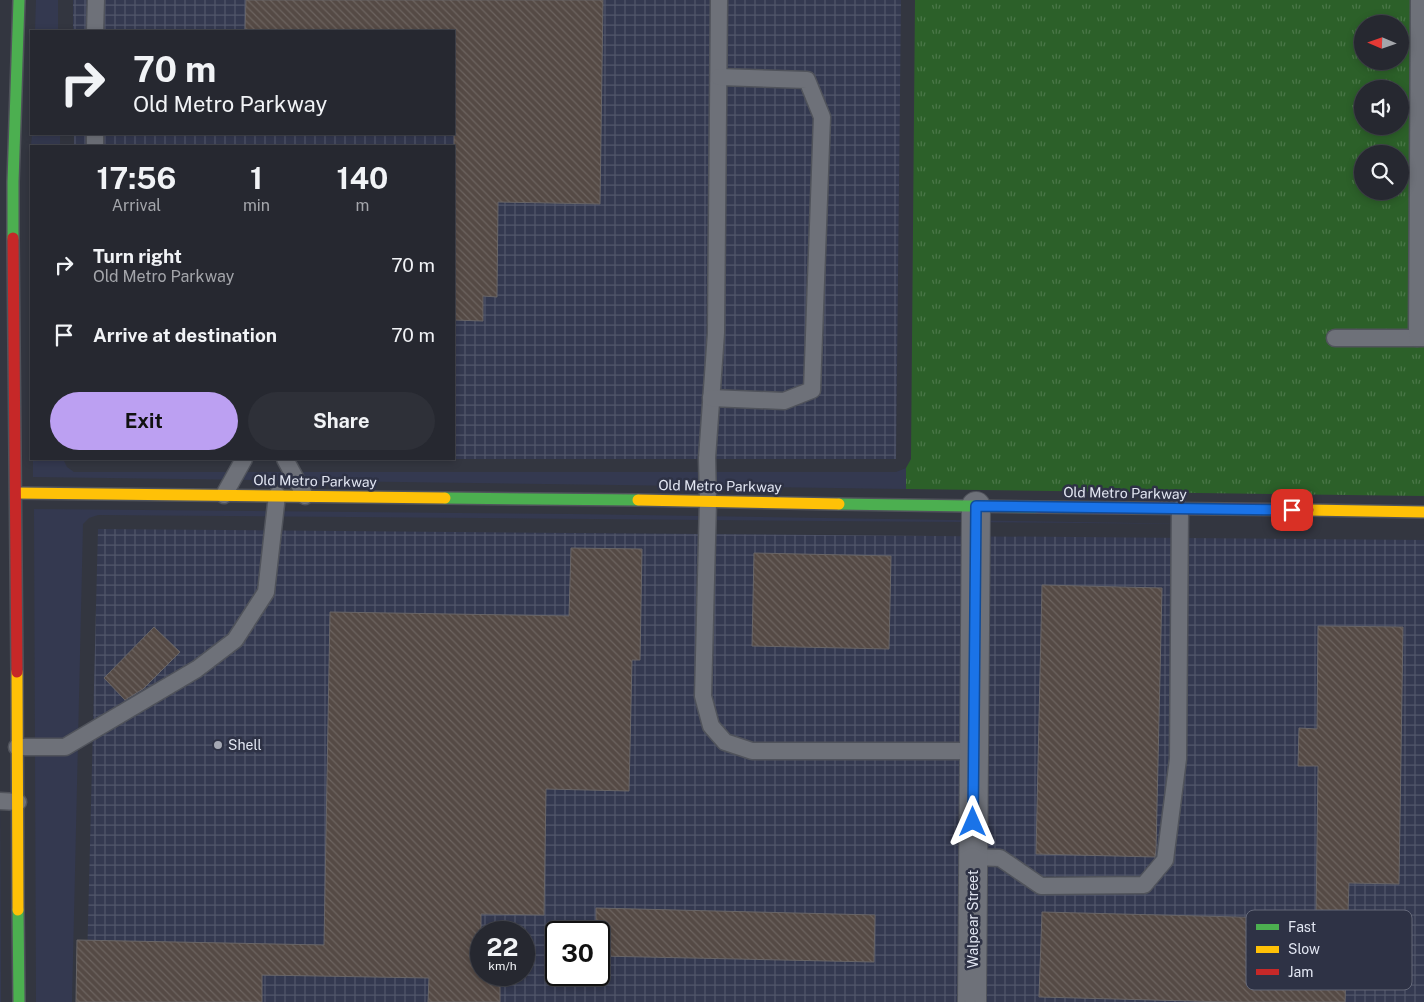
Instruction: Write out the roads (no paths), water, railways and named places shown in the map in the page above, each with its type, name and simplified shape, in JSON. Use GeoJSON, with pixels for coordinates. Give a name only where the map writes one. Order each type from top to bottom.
{"type":"FeatureCollection","features":[{"type":"Feature","properties":{"kind":"street"},"geometry":{"type":"LineString","coordinates":[[19,0],[7,173],[16,493],[19,1002]]}},
{"type":"Feature","properties":{"kind":"street","name":"Old Metro Parkway"},"geometry":{"type":"LineString","coordinates":[[16,493],[277,495],[1424,512]]}},
{"type":"Feature","properties":{"kind":"street","name":"Walpear Street"},"geometry":{"type":"LineString","coordinates":[[972,1002],[976,506]]}},
{"type":"Feature","properties":{"kind":"lane"},"geometry":{"type":"LineString","coordinates":[[96,0],[96,30]]}},
{"type":"Feature","properties":{"kind":"lane"},"geometry":{"type":"LineString","coordinates":[[719,0],[716,333],[707,458],[708,501],[703,696],[711,726],[725,742],[752,751],[974,752]]}},
{"type":"Feature","properties":{"kind":"lane"},"geometry":{"type":"LineString","coordinates":[[1335,338],[1421,338],[1419,0]]}},
{"type":"Feature","properties":{"kind":"lane"},"geometry":{"type":"LineString","coordinates":[[711,398],[784,401],[812,390],[822,117],[807,80],[719,77]]}},
{"type":"Feature","properties":{"kind":"lane"},"geometry":{"type":"LineString","coordinates":[[224,495],[243,460]]}},
{"type":"Feature","properties":{"kind":"lane"},"geometry":{"type":"LineString","coordinates":[[286,460],[306,496]]}},
{"type":"Feature","properties":{"kind":"lane"},"geometry":{"type":"LineString","coordinates":[[17,747],[65,746],[197,668],[235,640],[266,592],[277,495]]}},
{"type":"Feature","properties":{"kind":"lane"},"geometry":{"type":"LineString","coordinates":[[973,857],[1000,858],[1041,886],[1144,885],[1165,860],[1178,759],[1180,509]]}},
{"type":"Feature","properties":{"kind":"lane"},"geometry":{"type":"LineString","coordinates":[[0,638],[17,638]]}},
{"type":"Feature","properties":{"kind":"lane"},"geometry":{"type":"LineString","coordinates":[[0,802],[18,802]]}},
{"type":"Feature","properties":{"kind":"place","name":"Shell"},"geometry":{"type":"Point","coordinates":[218,745]}}]}
